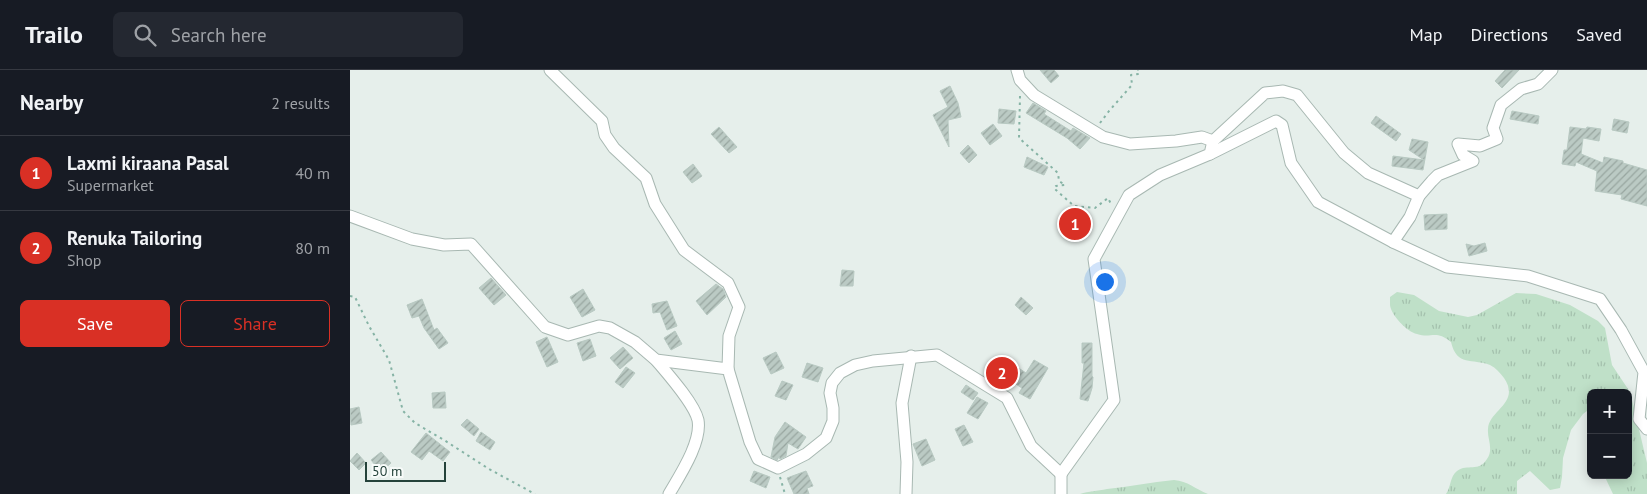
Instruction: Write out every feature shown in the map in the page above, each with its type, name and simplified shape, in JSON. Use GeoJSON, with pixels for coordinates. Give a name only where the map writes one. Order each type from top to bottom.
{"type":"FeatureCollection","features":[{"type":"Feature","properties":{"kind":"street"},"geometry":{"type":"LineString","coordinates":[[550,70],[602,122],[605,134],[614,148],[646,178],[655,204],[684,250],[728,283],[739,307],[730,336],[728,369],[750,442],[758,459],[778,468],[806,454],[826,438],[833,421],[830,393],[832,383],[840,373],[855,365],[872,361],[937,355],[1006,398],[1031,446],[1061,474]]}},
{"type":"Feature","properties":{"kind":"street"},"geometry":{"type":"LineString","coordinates":[[1393,242],[1410,217],[1420,196],[1438,175],[1473,161],[1463,155],[1458,144],[1480,146],[1497,139],[1492,128],[1501,106],[1521,89],[1538,84],[1552,70]]}},
{"type":"Feature","properties":{"kind":"street"},"geometry":{"type":"LineString","coordinates":[[1019,75],[1034,95],[1103,137],[1130,144],[1202,137],[1213,141]]}},
{"type":"Feature","properties":{"kind":"street"},"geometry":{"type":"LineString","coordinates":[[1210,154],[1213,141],[1265,93],[1283,91],[1297,95],[1344,153],[1368,173],[1420,196]]}},
{"type":"Feature","properties":{"kind":"street"},"geometry":{"type":"LineString","coordinates":[[1061,494],[1061,474],[1114,400],[1094,259],[1129,195],[1160,175],[1210,154],[1276,121],[1282,125],[1291,163],[1318,202],[1447,268],[1528,276],[1600,299],[1621,330],[1644,372],[1639,420],[1647,429]]}},
{"type":"Feature","properties":{"kind":"street"},"geometry":{"type":"LineString","coordinates":[[350,216],[412,239],[444,245],[472,244],[546,327],[568,335],[599,326],[610,328],[634,342],[656,360],[686,398],[698,419],[697,440],[670,494]]}},
{"type":"Feature","properties":{"kind":"street"},"geometry":{"type":"LineString","coordinates":[[906,494],[907,462],[902,403],[911,356]]}},
{"type":"Feature","properties":{"kind":"street"},"geometry":{"type":"LineString","coordinates":[[656,360],[728,369]]}},
{"type":"Feature","properties":{"kind":"path"},"geometry":{"type":"LineString","coordinates":[[1094,131],[1108,110],[1132,85],[1131,75],[1139,74],[1138,70]]}},
{"type":"Feature","properties":{"kind":"path"},"geometry":{"type":"LineString","coordinates":[[1019,75],[1019,138],[1058,173],[1059,181],[1064,185],[1054,188],[1074,206],[1095,208],[1108,198],[1116,218]]}},
{"type":"Feature","properties":{"kind":"path"},"geometry":{"type":"LineString","coordinates":[[350,296],[355,296],[369,326],[389,360],[403,411],[415,423],[489,469],[535,494]]}},
{"type":"Feature","properties":{"kind":"path"},"geometry":{"type":"LineString","coordinates":[[778,468],[786,494]]}},
{"type":"Feature","properties":{"kind":"green space"},"geometry":{"type":"Polygon","coordinates":[[[1397,292],[1414,295],[1439,311],[1468,317],[1477,315],[1516,293],[1536,294],[1570,305],[1598,321],[1605,328],[1612,365],[1628,389],[1587,389],[1587,411],[1571,430],[1563,458],[1560,488],[1550,490],[1530,471],[1517,481],[1517,494],[1446,494],[1457,471],[1480,466],[1487,459],[1490,452],[1488,429],[1490,422],[1507,400],[1509,394],[1508,387],[1504,378],[1492,366],[1461,358],[1457,355],[1451,342],[1446,338],[1437,335],[1426,336],[1413,333],[1404,327],[1391,309],[1390,297],[1397,292]]]}},
{"type":"Feature","properties":{"kind":"green space"},"geometry":{"type":"Polygon","coordinates":[[[1632,400],[1647,463],[1647,494],[1613,494],[1606,479],[1632,479],[1632,400]]]}},
{"type":"Feature","properties":{"kind":"green space"},"geometry":{"type":"Polygon","coordinates":[[[1174,480],[1208,494],[1080,494],[1107,489],[1174,480]]]}},
{"type":"Feature","properties":{"kind":"building"},"geometry":{"type":"Polygon","coordinates":[[[1040,70],[1054,70],[1059,76],[1051,83],[1040,70]]]}},
{"type":"Feature","properties":{"kind":"building"},"geometry":{"type":"Polygon","coordinates":[[[1505,70],[1519,70],[1502,88],[1495,81],[1505,70]]]}},
{"type":"Feature","properties":{"kind":"building"},"geometry":{"type":"Polygon","coordinates":[[[950,86],[958,103],[961,117],[948,120],[949,147],[933,115],[948,107],[940,91],[950,86]]]}},
{"type":"Feature","properties":{"kind":"building"},"geometry":{"type":"Polygon","coordinates":[[[1033,103],[1046,111],[1044,114],[1071,131],[1073,128],[1090,138],[1080,149],[1067,138],[1026,113],[1033,103]]]}},
{"type":"Feature","properties":{"kind":"building"},"geometry":{"type":"Polygon","coordinates":[[[999,109],[1016,111],[1014,124],[998,123],[999,109]]]}},
{"type":"Feature","properties":{"kind":"building"},"geometry":{"type":"Polygon","coordinates":[[[1512,111],[1539,116],[1538,124],[1510,119],[1512,111]]]}},
{"type":"Feature","properties":{"kind":"building"},"geometry":{"type":"Polygon","coordinates":[[[1376,116],[1401,134],[1396,141],[1371,123],[1376,116]]]}},
{"type":"Feature","properties":{"kind":"building"},"geometry":{"type":"Polygon","coordinates":[[[1614,119],[1629,122],[1627,133],[1612,130],[1614,119]]]}},
{"type":"Feature","properties":{"kind":"building"},"geometry":{"type":"Polygon","coordinates":[[[993,124],[1002,136],[990,145],[981,133],[993,124]]]}},
{"type":"Feature","properties":{"kind":"building"},"geometry":{"type":"Polygon","coordinates":[[[719,127],[737,147],[729,153],[711,134],[719,127]]]}},
{"type":"Feature","properties":{"kind":"building"},"geometry":{"type":"Polygon","coordinates":[[[1570,127],[1601,129],[1599,141],[1583,138],[1581,154],[1603,163],[1604,157],[1623,161],[1623,163],[1647,170],[1647,206],[1621,199],[1622,195],[1595,191],[1597,171],[1576,162],[1575,166],[1562,164],[1564,150],[1567,150],[1570,127]]]}},
{"type":"Feature","properties":{"kind":"building"},"geometry":{"type":"Polygon","coordinates":[[[1412,139],[1428,142],[1423,170],[1392,166],[1393,156],[1424,160],[1409,150],[1412,139]]]}},
{"type":"Feature","properties":{"kind":"building"},"geometry":{"type":"Polygon","coordinates":[[[968,145],[977,155],[969,163],[960,153],[968,145]]]}},
{"type":"Feature","properties":{"kind":"building"},"geometry":{"type":"Polygon","coordinates":[[[1027,157],[1048,167],[1044,175],[1024,167],[1027,157]]]}},
{"type":"Feature","properties":{"kind":"building"},"geometry":{"type":"Polygon","coordinates":[[[693,164],[702,176],[692,183],[683,172],[693,164]]]}},
{"type":"Feature","properties":{"kind":"building"},"geometry":{"type":"Polygon","coordinates":[[[1065,214],[1088,220],[1084,234],[1062,227],[1065,214]]]}},
{"type":"Feature","properties":{"kind":"building"},"geometry":{"type":"Polygon","coordinates":[[[1447,214],[1447,229],[1425,230],[1424,215],[1447,214]]]}},
{"type":"Feature","properties":{"kind":"building"},"geometry":{"type":"Polygon","coordinates":[[[1485,243],[1487,251],[1469,256],[1466,244],[1474,246],[1485,243]]]}},
{"type":"Feature","properties":{"kind":"building"},"geometry":{"type":"Polygon","coordinates":[[[842,270],[854,271],[853,286],[840,286],[842,270]]]}},
{"type":"Feature","properties":{"kind":"building"},"geometry":{"type":"Polygon","coordinates":[[[491,278],[506,295],[494,305],[479,288],[491,278]]]}},
{"type":"Feature","properties":{"kind":"building"},"geometry":{"type":"Polygon","coordinates":[[[716,284],[723,289],[726,297],[707,315],[696,301],[716,284]]]}},
{"type":"Feature","properties":{"kind":"building"},"geometry":{"type":"Polygon","coordinates":[[[583,289],[595,310],[582,317],[570,297],[583,289]]]}},
{"type":"Feature","properties":{"kind":"building"},"geometry":{"type":"Polygon","coordinates":[[[1021,297],[1033,308],[1026,315],[1015,305],[1021,297]]]}},
{"type":"Feature","properties":{"kind":"building"},"geometry":{"type":"Polygon","coordinates":[[[422,299],[434,330],[437,328],[448,343],[439,349],[424,328],[419,316],[412,318],[407,305],[422,299]]]}},
{"type":"Feature","properties":{"kind":"building"},"geometry":{"type":"Polygon","coordinates":[[[667,301],[677,326],[667,330],[660,312],[653,313],[652,304],[667,301]]]}},
{"type":"Feature","properties":{"kind":"building"},"geometry":{"type":"Polygon","coordinates":[[[675,331],[682,344],[671,350],[664,338],[675,331]]]}},
{"type":"Feature","properties":{"kind":"building"},"geometry":{"type":"Polygon","coordinates":[[[547,337],[558,362],[547,367],[536,342],[547,337]]]}},
{"type":"Feature","properties":{"kind":"building"},"geometry":{"type":"Polygon","coordinates":[[[590,339],[596,356],[583,361],[577,343],[590,339]]]}},
{"type":"Feature","properties":{"kind":"building"},"geometry":{"type":"Polygon","coordinates":[[[1082,343],[1092,343],[1093,377],[1088,401],[1080,399],[1084,363],[1082,363],[1082,343]]]}},
{"type":"Feature","properties":{"kind":"building"},"geometry":{"type":"Polygon","coordinates":[[[623,347],[633,358],[620,369],[610,358],[623,347]]]}},
{"type":"Feature","properties":{"kind":"building"},"geometry":{"type":"Polygon","coordinates":[[[776,352],[784,368],[771,374],[763,358],[776,352]]]}},
{"type":"Feature","properties":{"kind":"building"},"geometry":{"type":"Polygon","coordinates":[[[1005,359],[1026,373],[1034,360],[1048,368],[1030,399],[1019,393],[1022,388],[997,372],[1005,359]]]}},
{"type":"Feature","properties":{"kind":"building"},"geometry":{"type":"Polygon","coordinates":[[[807,363],[823,368],[818,382],[802,377],[807,363]]]}},
{"type":"Feature","properties":{"kind":"building"},"geometry":{"type":"Polygon","coordinates":[[[626,367],[635,373],[623,388],[615,382],[626,367]]]}},
{"type":"Feature","properties":{"kind":"building"},"geometry":{"type":"Polygon","coordinates":[[[782,381],[793,385],[786,400],[775,396],[782,381]]]}},
{"type":"Feature","properties":{"kind":"building"},"geometry":{"type":"Polygon","coordinates":[[[966,385],[978,393],[973,400],[961,392],[966,385]]]}},
{"type":"Feature","properties":{"kind":"building"},"geometry":{"type":"Polygon","coordinates":[[[445,392],[446,408],[433,408],[432,393],[445,392]]]}},
{"type":"Feature","properties":{"kind":"building"},"geometry":{"type":"Polygon","coordinates":[[[977,397],[988,403],[978,419],[967,413],[977,397]]]}},
{"type":"Feature","properties":{"kind":"building"},"geometry":{"type":"Polygon","coordinates":[[[359,407],[362,423],[351,425],[350,409],[359,407]]]}},
{"type":"Feature","properties":{"kind":"building"},"geometry":{"type":"Polygon","coordinates":[[[467,419],[479,429],[474,436],[461,425],[467,419]]]}},
{"type":"Feature","properties":{"kind":"building"},"geometry":{"type":"Polygon","coordinates":[[[785,422],[806,437],[798,449],[788,443],[786,456],[780,459],[779,457],[777,460],[771,457],[775,437],[785,422]]]}},
{"type":"Feature","properties":{"kind":"building"},"geometry":{"type":"Polygon","coordinates":[[[964,425],[973,442],[963,446],[955,429],[964,425]]]}},
{"type":"Feature","properties":{"kind":"building"},"geometry":{"type":"Polygon","coordinates":[[[481,432],[495,442],[490,450],[476,441],[481,432]]]}},
{"type":"Feature","properties":{"kind":"building"},"geometry":{"type":"Polygon","coordinates":[[[426,433],[450,452],[443,461],[429,451],[422,460],[411,452],[426,433]]]}},
{"type":"Feature","properties":{"kind":"building"},"geometry":{"type":"Polygon","coordinates":[[[926,439],[935,460],[922,466],[913,444],[926,439]]]}},
{"type":"Feature","properties":{"kind":"building"},"geometry":{"type":"Polygon","coordinates":[[[381,452],[391,463],[381,472],[371,460],[381,452]]]}},
{"type":"Feature","properties":{"kind":"building"},"geometry":{"type":"Polygon","coordinates":[[[357,453],[366,463],[359,470],[350,461],[357,453]]]}},
{"type":"Feature","properties":{"kind":"building"},"geometry":{"type":"Polygon","coordinates":[[[754,471],[770,477],[766,488],[750,481],[754,471]]]}},
{"type":"Feature","properties":{"kind":"building"},"geometry":{"type":"Polygon","coordinates":[[[806,471],[813,486],[807,488],[809,494],[794,494],[787,478],[806,471]]]}},
{"type":"Feature","properties":{"kind":"place","name":"Laxmi kiraana Pasal"},"geometry":{"type":"Point","coordinates":[1075,224]}},
{"type":"Feature","properties":{"kind":"place","name":"Renuka Tailoring"},"geometry":{"type":"Point","coordinates":[1002,373]}}]}
